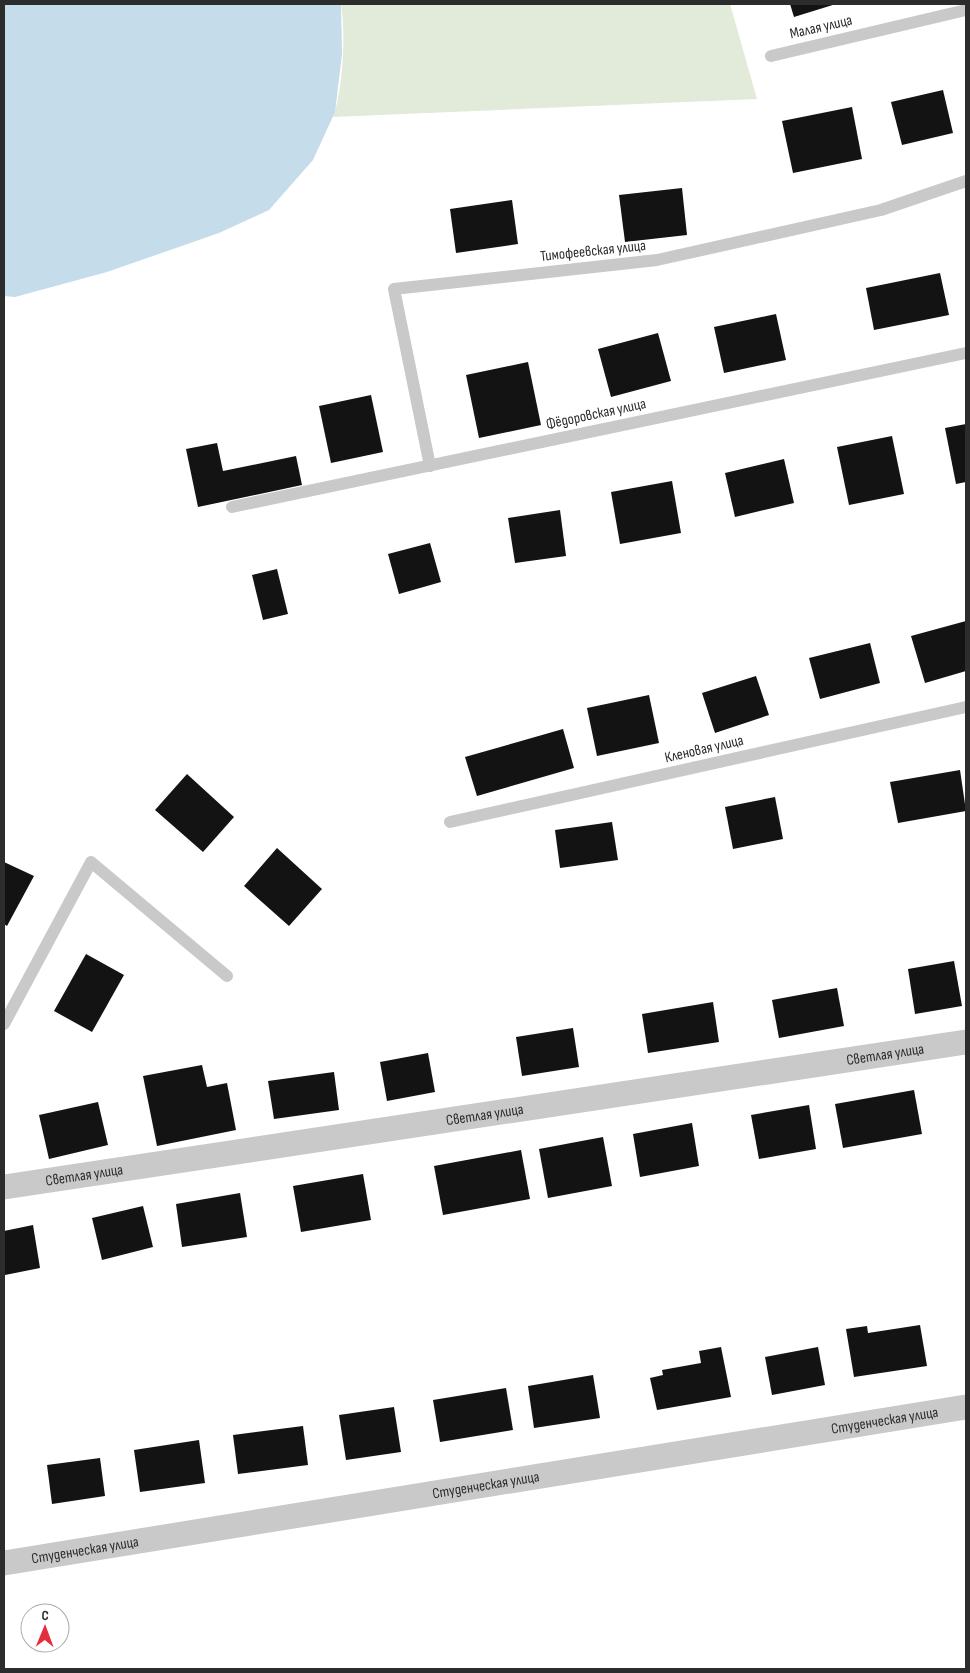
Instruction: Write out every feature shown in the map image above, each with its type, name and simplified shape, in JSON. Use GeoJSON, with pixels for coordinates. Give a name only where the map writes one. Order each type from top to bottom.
{"type":"FeatureCollection","features":[{"type":"Feature","properties":{"kind":"street","name":"Светлая улица"},"geometry":{"type":"LineString","coordinates":[[4,1187],[966,1042]]}},
{"type":"Feature","properties":{"kind":"street","name":"Студенческая улица"},"geometry":{"type":"LineString","coordinates":[[4,1563],[966,1406]]}},
{"type":"Feature","properties":{"kind":"lane","name":"Малая улица"},"geometry":{"type":"LineString","coordinates":[[770,56],[966,10]]}},
{"type":"Feature","properties":{"kind":"lane","name":"Тимофеевская улица"},"geometry":{"type":"LineString","coordinates":[[430,466],[394,289],[657,260],[881,210],[966,181]]}},
{"type":"Feature","properties":{"kind":"lane","name":"Фёдоровская улица"},"geometry":{"type":"LineString","coordinates":[[232,507],[966,353]]}},
{"type":"Feature","properties":{"kind":"lane","name":"Кленовая улица"},"geometry":{"type":"LineString","coordinates":[[450,822],[966,707]]}},
{"type":"Feature","properties":{"kind":"lane"},"geometry":{"type":"LineString","coordinates":[[4,1024],[91,862],[227,976]]}},
{"type":"Feature","properties":{"kind":"green space"},"geometry":{"type":"Polygon","coordinates":[[[341,4],[730,4],[757,99],[333,117],[339,92],[343,61],[343,16],[341,4]]]}},
{"type":"Feature","properties":{"kind":"water"},"geometry":{"type":"Polygon","coordinates":[[[4,4],[341,4],[342,54],[335,112],[313,160],[269,210],[219,233],[107,272],[15,297],[4,296],[4,4]]]}},
{"type":"Feature","properties":{"kind":"building"},"geometry":{"type":"Polygon","coordinates":[[[790,4],[836,4],[794,17],[790,4]]]}},
{"type":"Feature","properties":{"kind":"building"},"geometry":{"type":"Polygon","coordinates":[[[943,90],[953,133],[902,145],[891,102],[943,90]]]}},
{"type":"Feature","properties":{"kind":"building"},"geometry":{"type":"Polygon","coordinates":[[[852,107],[862,159],[793,173],[782,121],[852,107]]]}},
{"type":"Feature","properties":{"kind":"building"},"geometry":{"type":"Polygon","coordinates":[[[682,188],[687,235],[625,242],[619,195],[682,188]]]}},
{"type":"Feature","properties":{"kind":"building"},"geometry":{"type":"Polygon","coordinates":[[[512,200],[518,244],[456,253],[450,209],[512,200]]]}},
{"type":"Feature","properties":{"kind":"building"},"geometry":{"type":"Polygon","coordinates":[[[940,273],[949,315],[874,330],[866,288],[940,273]]]}},
{"type":"Feature","properties":{"kind":"building"},"geometry":{"type":"Polygon","coordinates":[[[776,314],[786,360],[724,373],[714,327],[776,314]]]}},
{"type":"Feature","properties":{"kind":"building"},"geometry":{"type":"Polygon","coordinates":[[[658,333],[671,381],[611,397],[598,349],[658,333]]]}},
{"type":"Feature","properties":{"kind":"building"},"geometry":{"type":"Polygon","coordinates":[[[528,362],[541,425],[479,438],[466,375],[528,362]]]}},
{"type":"Feature","properties":{"kind":"building"},"geometry":{"type":"Polygon","coordinates":[[[371,395],[383,452],[331,463],[319,406],[371,395]]]}},
{"type":"Feature","properties":{"kind":"building"},"geometry":{"type":"Polygon","coordinates":[[[966,424],[966,482],[956,484],[945,428],[966,424]]]}},
{"type":"Feature","properties":{"kind":"building"},"geometry":{"type":"Polygon","coordinates":[[[892,436],[904,494],[849,505],[837,447],[892,436]]]}},
{"type":"Feature","properties":{"kind":"building"},"geometry":{"type":"Polygon","coordinates":[[[217,443],[223,471],[296,456],[302,485],[198,507],[186,449],[217,443]]]}},
{"type":"Feature","properties":{"kind":"building"},"geometry":{"type":"Polygon","coordinates":[[[784,459],[794,503],[735,517],[725,473],[784,459]]]}},
{"type":"Feature","properties":{"kind":"building"},"geometry":{"type":"Polygon","coordinates":[[[672,481],[681,533],[620,544],[611,492],[672,481]]]}},
{"type":"Feature","properties":{"kind":"building"},"geometry":{"type":"Polygon","coordinates":[[[560,510],[566,556],[515,563],[508,518],[560,510]]]}},
{"type":"Feature","properties":{"kind":"building"},"geometry":{"type":"Polygon","coordinates":[[[430,543],[441,582],[399,594],[388,554],[430,543]]]}},
{"type":"Feature","properties":{"kind":"building"},"geometry":{"type":"Polygon","coordinates":[[[277,569],[288,614],[263,620],[252,575],[277,569]]]}},
{"type":"Feature","properties":{"kind":"building"},"geometry":{"type":"Polygon","coordinates":[[[966,621],[966,671],[925,683],[911,636],[966,621]]]}},
{"type":"Feature","properties":{"kind":"building"},"geometry":{"type":"Polygon","coordinates":[[[870,643],[880,683],[820,699],[809,658],[870,643]]]}},
{"type":"Feature","properties":{"kind":"building"},"geometry":{"type":"Polygon","coordinates":[[[756,676],[769,715],[715,733],[702,693],[756,676]]]}},
{"type":"Feature","properties":{"kind":"building"},"geometry":{"type":"Polygon","coordinates":[[[649,695],[659,743],[597,756],[587,708],[649,695]]]}},
{"type":"Feature","properties":{"kind":"building"},"geometry":{"type":"Polygon","coordinates":[[[563,729],[574,768],[477,796],[465,757],[563,729]]]}},
{"type":"Feature","properties":{"kind":"building"},"geometry":{"type":"Polygon","coordinates":[[[960,770],[966,811],[898,823],[890,782],[960,770]]]}},
{"type":"Feature","properties":{"kind":"building"},"geometry":{"type":"Polygon","coordinates":[[[187,774],[234,817],[203,852],[155,810],[187,774]]]}},
{"type":"Feature","properties":{"kind":"building"},"geometry":{"type":"Polygon","coordinates":[[[775,797],[783,839],[733,849],[725,807],[775,797]]]}},
{"type":"Feature","properties":{"kind":"building"},"geometry":{"type":"Polygon","coordinates":[[[612,822],[618,860],[560,868],[555,830],[612,822]]]}},
{"type":"Feature","properties":{"kind":"building"},"geometry":{"type":"Polygon","coordinates":[[[277,848],[322,889],[289,926],[244,886],[277,848]]]}},
{"type":"Feature","properties":{"kind":"building"},"geometry":{"type":"Polygon","coordinates":[[[4,862],[34,876],[7,926],[4,924],[4,862]]]}},
{"type":"Feature","properties":{"kind":"building"},"geometry":{"type":"Polygon","coordinates":[[[86,954],[124,975],[92,1032],[54,1011],[86,954]]]}},
{"type":"Feature","properties":{"kind":"building"},"geometry":{"type":"Polygon","coordinates":[[[954,961],[962,1006],[915,1014],[908,969],[954,961]]]}},
{"type":"Feature","properties":{"kind":"building"},"geometry":{"type":"Polygon","coordinates":[[[837,988],[844,1026],[779,1038],[772,1000],[837,988]]]}},
{"type":"Feature","properties":{"kind":"building"},"geometry":{"type":"Polygon","coordinates":[[[713,1002],[719,1042],[648,1053],[642,1014],[713,1002]]]}},
{"type":"Feature","properties":{"kind":"building"},"geometry":{"type":"Polygon","coordinates":[[[573,1028],[579,1067],[522,1076],[516,1037],[573,1028]]]}},
{"type":"Feature","properties":{"kind":"building"},"geometry":{"type":"Polygon","coordinates":[[[428,1053],[435,1092],[387,1101],[380,1062],[428,1053]]]}},
{"type":"Feature","properties":{"kind":"building"},"geometry":{"type":"Polygon","coordinates":[[[202,1065],[207,1087],[227,1083],[236,1130],[157,1146],[143,1076],[202,1065]]]}},
{"type":"Feature","properties":{"kind":"building"},"geometry":{"type":"Polygon","coordinates":[[[334,1072],[339,1110],[274,1119],[268,1081],[334,1072]]]}},
{"type":"Feature","properties":{"kind":"building"},"geometry":{"type":"Polygon","coordinates":[[[914,1090],[922,1134],[843,1148],[835,1104],[914,1090]]]}},
{"type":"Feature","properties":{"kind":"building"},"geometry":{"type":"Polygon","coordinates":[[[98,1102],[108,1145],[49,1159],[39,1115],[98,1102]]]}},
{"type":"Feature","properties":{"kind":"building"},"geometry":{"type":"Polygon","coordinates":[[[809,1105],[816,1149],[759,1159],[751,1115],[809,1105]]]}},
{"type":"Feature","properties":{"kind":"building"},"geometry":{"type":"Polygon","coordinates":[[[692,1123],[699,1166],[640,1177],[633,1134],[692,1123]]]}},
{"type":"Feature","properties":{"kind":"building"},"geometry":{"type":"Polygon","coordinates":[[[603,1137],[612,1186],[548,1198],[539,1149],[603,1137]]]}},
{"type":"Feature","properties":{"kind":"building"},"geometry":{"type":"Polygon","coordinates":[[[521,1150],[530,1199],[443,1215],[434,1166],[521,1150]]]}},
{"type":"Feature","properties":{"kind":"building"},"geometry":{"type":"Polygon","coordinates":[[[363,1174],[371,1220],[301,1232],[293,1186],[363,1174]]]}},
{"type":"Feature","properties":{"kind":"building"},"geometry":{"type":"Polygon","coordinates":[[[240,1193],[247,1237],[182,1247],[176,1204],[240,1193]]]}},
{"type":"Feature","properties":{"kind":"building"},"geometry":{"type":"Polygon","coordinates":[[[143,1206],[153,1247],[102,1260],[92,1218],[143,1206]]]}},
{"type":"Feature","properties":{"kind":"building"},"geometry":{"type":"Polygon","coordinates":[[[33,1225],[40,1268],[5,1275],[4,1231],[33,1225]]]}},
{"type":"Feature","properties":{"kind":"building"},"geometry":{"type":"Polygon","coordinates":[[[920,1325],[927,1366],[854,1377],[846,1329],[867,1326],[868,1333],[920,1325]]]}},
{"type":"Feature","properties":{"kind":"building"},"geometry":{"type":"Polygon","coordinates":[[[721,1347],[731,1397],[657,1410],[650,1378],[663,1375],[662,1370],[701,1363],[699,1351],[721,1347]]]}},
{"type":"Feature","properties":{"kind":"building"},"geometry":{"type":"Polygon","coordinates":[[[818,1347],[825,1385],[772,1395],[765,1357],[818,1347]]]}},
{"type":"Feature","properties":{"kind":"building"},"geometry":{"type":"Polygon","coordinates":[[[593,1375],[600,1418],[534,1428],[528,1386],[593,1375]]]}},
{"type":"Feature","properties":{"kind":"building"},"geometry":{"type":"Polygon","coordinates":[[[506,1388],[513,1430],[440,1442],[433,1400],[506,1388]]]}},
{"type":"Feature","properties":{"kind":"building"},"geometry":{"type":"Polygon","coordinates":[[[394,1407],[401,1452],[346,1460],[339,1415],[394,1407]]]}},
{"type":"Feature","properties":{"kind":"building"},"geometry":{"type":"Polygon","coordinates":[[[303,1426],[308,1465],[238,1474],[233,1435],[303,1426]]]}},
{"type":"Feature","properties":{"kind":"building"},"geometry":{"type":"Polygon","coordinates":[[[199,1440],[205,1483],[140,1492],[134,1450],[199,1440]]]}},
{"type":"Feature","properties":{"kind":"building"},"geometry":{"type":"Polygon","coordinates":[[[100,1458],[105,1496],[52,1504],[47,1465],[100,1458]]]}}]}
